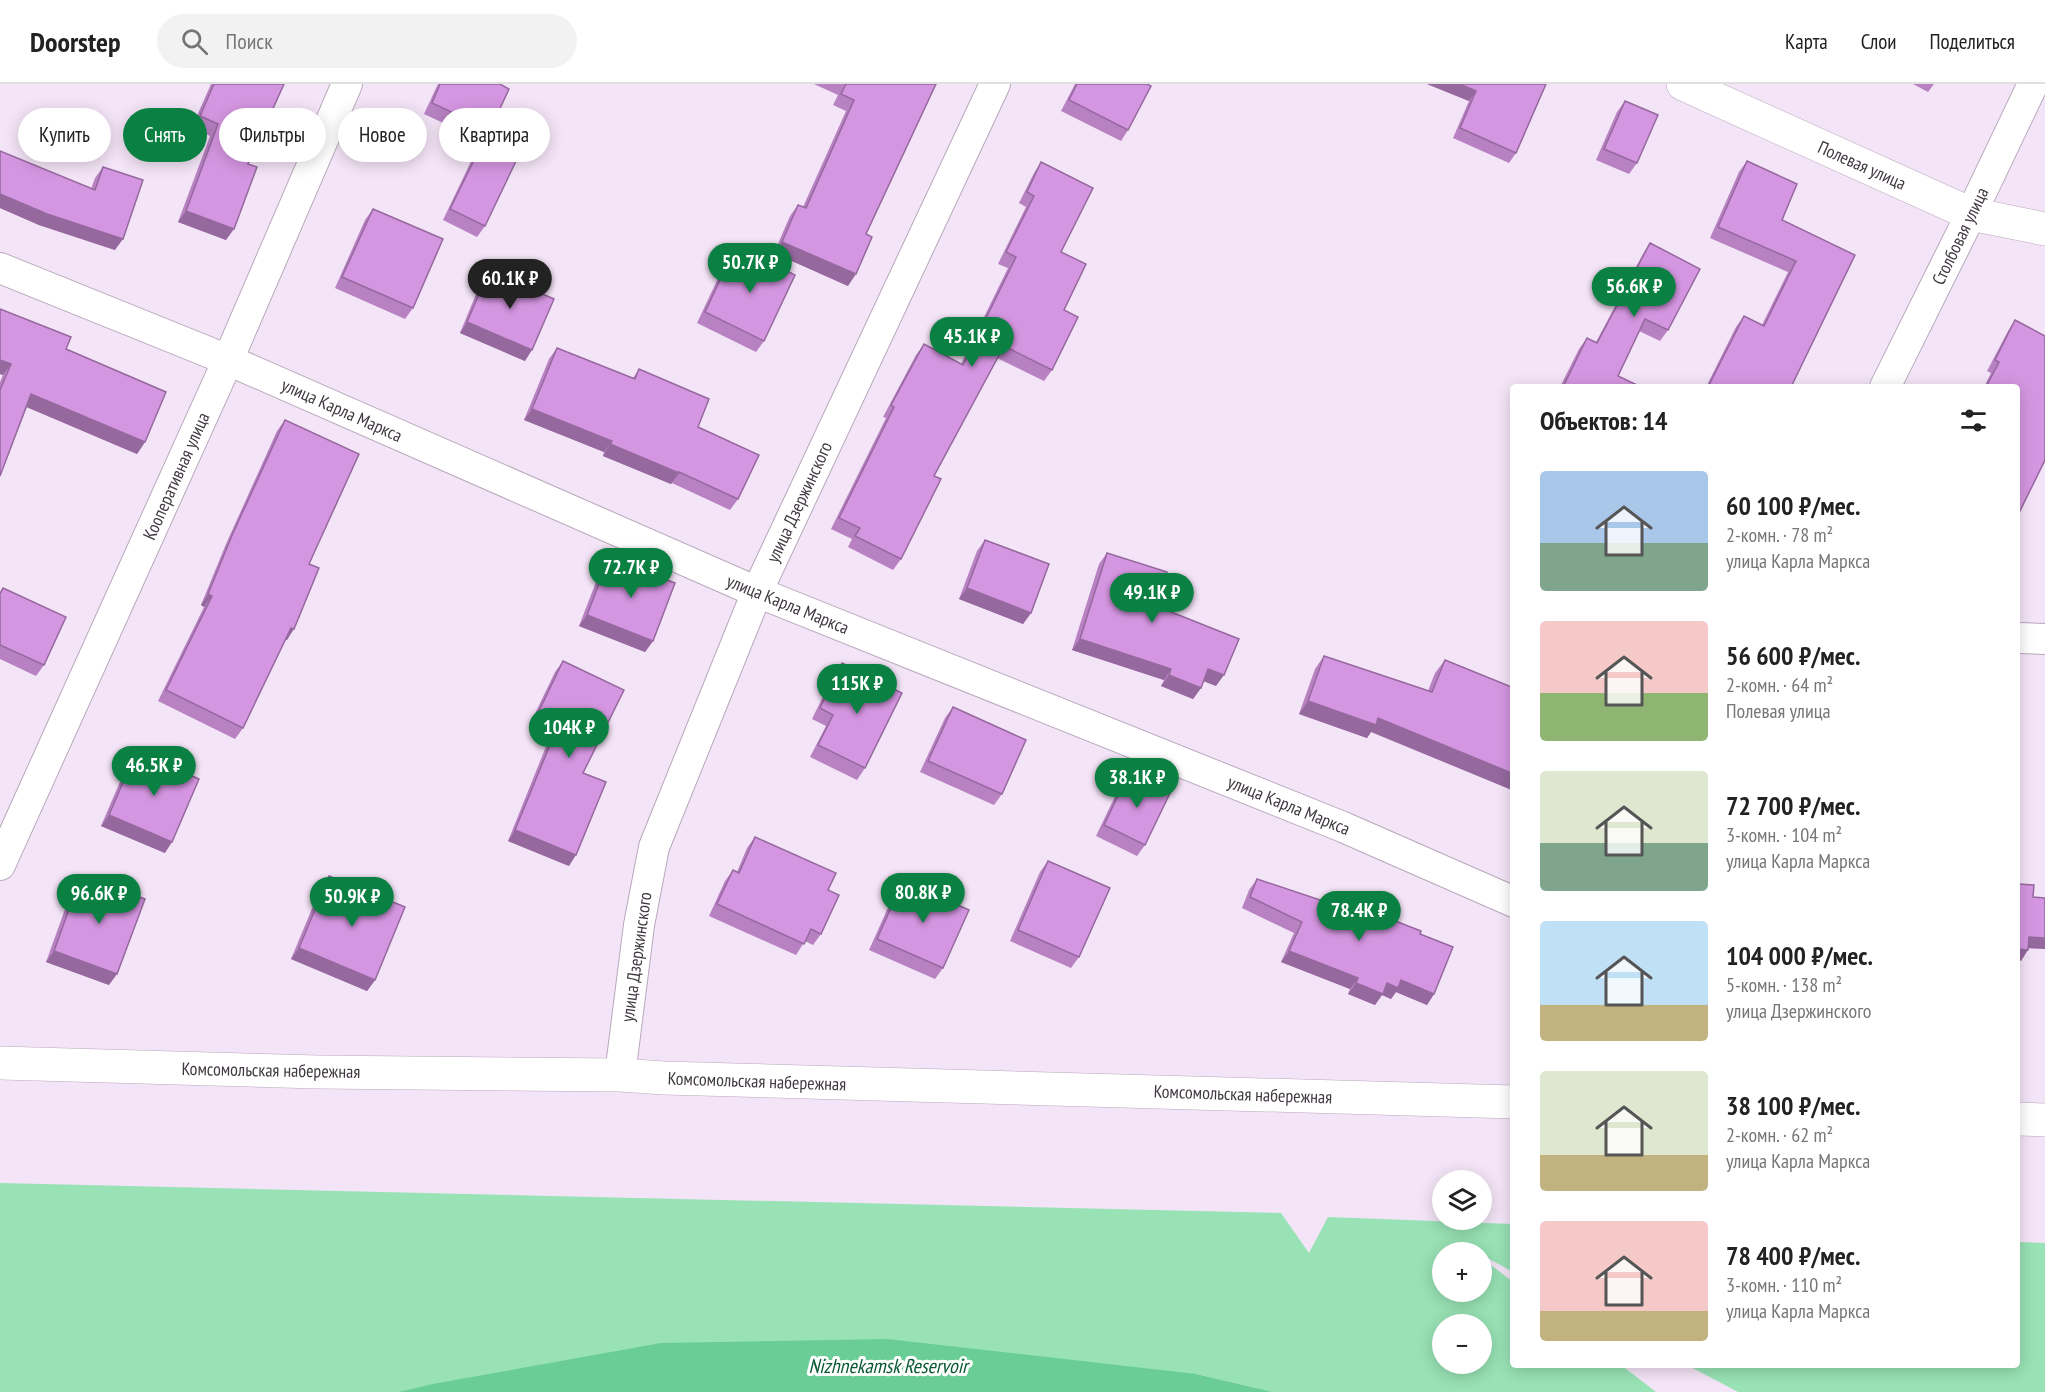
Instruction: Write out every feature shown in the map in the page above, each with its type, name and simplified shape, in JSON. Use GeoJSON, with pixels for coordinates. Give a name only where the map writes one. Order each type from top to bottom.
{"type":"FeatureCollection","features":[{"type":"Feature","properties":{"kind":"street","name":"Кооперативная улица"},"geometry":{"type":"LineString","coordinates":[[0,866],[228,360],[347,84]]}},
{"type":"Feature","properties":{"kind":"street","name":"улица Дзержинского"},"geometry":{"type":"LineString","coordinates":[[620,1075],[639,925],[654,847],[757,592],[994,84]]}},
{"type":"Feature","properties":{"kind":"street","name":"Полевая улица"},"geometry":{"type":"LineString","coordinates":[[1683,84],[1971,214],[2045,229]]}},
{"type":"Feature","properties":{"kind":"street","name":"Столбовая улица"},"geometry":{"type":"LineString","coordinates":[[1886,384],[2033,84]]}},
{"type":"Feature","properties":{"kind":"street","name":"улица Карла Маркса"},"geometry":{"type":"LineString","coordinates":[[0,268],[228,360],[757,592],[1343,827],[1510,900]]}},
{"type":"Feature","properties":{"kind":"street"},"geometry":{"type":"LineString","coordinates":[[2020,638],[2045,639]]}},
{"type":"Feature","properties":{"kind":"street","name":"Комсомольская набережная"},"geometry":{"type":"LineString","coordinates":[[0,1063],[318,1072],[620,1075],[1510,1102]]}},
{"type":"Feature","properties":{"kind":"street"},"geometry":{"type":"LineString","coordinates":[[2020,1119],[2045,1120]]}},
{"type":"Feature","properties":{"kind":"shaded area"},"geometry":{"type":"Polygon","coordinates":[[[0,1183],[1281,1213],[1309,1253],[1328,1217],[1432,1221],[1432,1230],[1492,1230],[1492,1223],[1510,1224],[1510,1270],[1492,1260],[1492,1242],[1432,1242],[1432,1302],[1492,1302],[1492,1266],[1510,1280],[1510,1368],[1625,1368],[1656,1392],[1273,1392],[1196,1374],[443,1392],[0,1392],[0,1183]]]}},
{"type":"Feature","properties":{"kind":"shaded area"},"geometry":{"type":"Polygon","coordinates":[[[2020,1242],[2045,1243],[2045,1392],[1738,1392],[1693,1368],[2020,1368],[2020,1242]]]}},
{"type":"Feature","properties":{"kind":"water","name":"Nizhnekamsk Reservoir"},"geometry":{"type":"Polygon","coordinates":[[[887,1339],[1196,1374],[1273,1392],[399,1392],[661,1343],[887,1339]]]}},
{"type":"Feature","properties":{"kind":"building"},"geometry":{"type":"Polygon","coordinates":[[[214,84],[284,84],[273,108],[219,108],[219,162],[249,162],[248,164],[257,167],[234,229],[186,211],[204,162],[207,162],[207,154],[218,124],[207,119],[207,108],[204,108],[214,84]]]}},
{"type":"Feature","properties":{"kind":"building"},"geometry":{"type":"Polygon","coordinates":[[[440,84],[500,84],[509,89],[500,108],[443,108],[432,103],[440,84]]]}},
{"type":"Feature","properties":{"kind":"building"},"geometry":{"type":"Polygon","coordinates":[[[846,84],[936,84],[866,234],[872,237],[856,274],[782,242],[798,205],[806,208],[854,100],[841,94],[846,84]]]}},
{"type":"Feature","properties":{"kind":"building"},"geometry":{"type":"Polygon","coordinates":[[[1077,84],[1147,84],[1151,86],[1128,130],[1069,100],[1077,84]]]}},
{"type":"Feature","properties":{"kind":"building"},"geometry":{"type":"Polygon","coordinates":[[[1460,84],[1546,84],[1516,153],[1460,128],[1476,91],[1460,84]]]}},
{"type":"Feature","properties":{"kind":"building"},"geometry":{"type":"Polygon","coordinates":[[[1625,101],[1658,115],[1637,163],[1604,149],[1625,101]]]}},
{"type":"Feature","properties":{"kind":"building"},"geometry":{"type":"Polygon","coordinates":[[[0,151],[18,158],[18,162],[27,162],[95,190],[103,167],[143,180],[123,239],[47,214],[0,194],[0,151]]]}},
{"type":"Feature","properties":{"kind":"building"},"geometry":{"type":"Polygon","coordinates":[[[1747,161],[1797,184],[1782,220],[1855,255],[1792,384],[1710,384],[1744,316],[1764,326],[1796,261],[1718,227],[1747,161]]]}},
{"type":"Feature","properties":{"kind":"building"},"geometry":{"type":"Polygon","coordinates":[[[473,162],[516,162],[485,226],[450,209],[473,162]]]}},
{"type":"Feature","properties":{"kind":"building"},"geometry":{"type":"Polygon","coordinates":[[[1041,162],[1093,188],[1061,252],[1086,264],[1064,310],[1078,317],[1052,370],[1004,346],[934,476],[941,479],[901,559],[855,536],[860,528],[839,518],[894,407],[891,405],[924,344],[963,365],[1016,257],[1006,252],[1034,196],[1027,192],[1041,162]]]}},
{"type":"Feature","properties":{"kind":"building"},"geometry":{"type":"Polygon","coordinates":[[[373,209],[443,239],[413,308],[342,277],[373,209]]]}},
{"type":"Feature","properties":{"kind":"building"},"geometry":{"type":"Polygon","coordinates":[[[1650,243],[1700,269],[1668,330],[1645,319],[1618,376],[1635,384],[1564,384],[1587,338],[1597,343],[1650,243]]]}},
{"type":"Feature","properties":{"kind":"building"},"geometry":{"type":"Polygon","coordinates":[[[736,246],[795,275],[764,341],[705,312],[736,246]]]}},
{"type":"Feature","properties":{"kind":"building"},"geometry":{"type":"Polygon","coordinates":[[[489,271],[554,299],[532,350],[467,322],[489,271]]]}},
{"type":"Feature","properties":{"kind":"building"},"geometry":{"type":"Polygon","coordinates":[[[0,309],[71,337],[66,349],[166,392],[145,442],[31,394],[0,476],[0,390],[11,364],[0,360],[0,309]]]}},
{"type":"Feature","properties":{"kind":"building"},"geometry":{"type":"Polygon","coordinates":[[[2015,320],[2045,336],[2045,460],[2020,511],[2020,384],[1988,384],[1999,362],[1995,360],[2015,320]]]}},
{"type":"Feature","properties":{"kind":"building"},"geometry":{"type":"Polygon","coordinates":[[[557,348],[635,379],[639,369],[709,399],[698,427],[759,455],[738,499],[610,444],[612,441],[532,409],[557,348]]]}},
{"type":"Feature","properties":{"kind":"building"},"geometry":{"type":"Polygon","coordinates":[[[285,420],[359,454],[309,564],[319,568],[294,629],[291,628],[243,728],[166,690],[212,596],[208,594],[233,533],[285,420]]]}},
{"type":"Feature","properties":{"kind":"building"},"geometry":{"type":"Polygon","coordinates":[[[985,540],[1049,564],[1031,613],[967,588],[985,540]]]}},
{"type":"Feature","properties":{"kind":"building"},"geometry":{"type":"Polygon","coordinates":[[[1107,553],[1167,572],[1156,606],[1239,639],[1224,675],[1208,669],[1201,688],[1169,675],[1171,669],[1080,639],[1107,553]]]}},
{"type":"Feature","properties":{"kind":"building"},"geometry":{"type":"Polygon","coordinates":[[[609,558],[675,583],[653,641],[587,615],[609,558]]]}},
{"type":"Feature","properties":{"kind":"building"},"geometry":{"type":"Polygon","coordinates":[[[3,588],[66,617],[44,665],[0,645],[0,594],[3,588]]]}},
{"type":"Feature","properties":{"kind":"building"},"geometry":{"type":"Polygon","coordinates":[[[1324,656],[1432,692],[1445,660],[1510,686],[1510,772],[1378,718],[1376,725],[1308,701],[1324,656]]]}},
{"type":"Feature","properties":{"kind":"building"},"geometry":{"type":"Polygon","coordinates":[[[563,661],[624,690],[583,773],[606,782],[576,855],[515,830],[559,723],[538,713],[563,661]]]}},
{"type":"Feature","properties":{"kind":"building"},"geometry":{"type":"Polygon","coordinates":[[[842,663],[902,693],[865,768],[818,745],[833,715],[820,708],[842,663]]]}},
{"type":"Feature","properties":{"kind":"building"},"geometry":{"type":"Polygon","coordinates":[[[953,707],[1026,740],[1002,794],[928,761],[953,707]]]}},
{"type":"Feature","properties":{"kind":"building"},"geometry":{"type":"Polygon","coordinates":[[[136,752],[199,779],[172,842],[109,815],[136,752]]]}},
{"type":"Feature","properties":{"kind":"building"},"geometry":{"type":"Polygon","coordinates":[[[1129,773],[1170,793],[1145,845],[1104,825],[1129,773]]]}},
{"type":"Feature","properties":{"kind":"building"},"geometry":{"type":"Polygon","coordinates":[[[755,837],[836,873],[828,890],[839,895],[821,934],[811,929],[804,944],[717,904],[733,870],[739,873],[755,837]]]}},
{"type":"Feature","properties":{"kind":"building"},"geometry":{"type":"Polygon","coordinates":[[[1048,861],[1110,888],[1079,957],[1018,930],[1048,861]]]}},
{"type":"Feature","properties":{"kind":"building"},"geometry":{"type":"Polygon","coordinates":[[[81,876],[145,899],[117,974],[54,951],[81,876]]]}},
{"type":"Feature","properties":{"kind":"building"},"geometry":{"type":"Polygon","coordinates":[[[329,876],[405,907],[375,980],[299,948],[329,876]]]}},
{"type":"Feature","properties":{"kind":"building"},"geometry":{"type":"Polygon","coordinates":[[[1257,879],[1353,911],[1387,925],[1390,919],[1453,947],[1434,994],[1401,980],[1398,988],[1387,983],[1383,994],[1356,983],[1358,978],[1289,951],[1302,922],[1250,897],[1257,879]]]}},
{"type":"Feature","properties":{"kind":"building"},"geometry":{"type":"Polygon","coordinates":[[[903,881],[969,910],[943,968],[877,939],[903,881]]]}},
{"type":"Feature","properties":{"kind":"building"},"geometry":{"type":"Polygon","coordinates":[[[2020,884],[2034,885],[2033,897],[2045,898],[2045,938],[2029,937],[2028,950],[2020,949],[2020,884]]]}}]}
